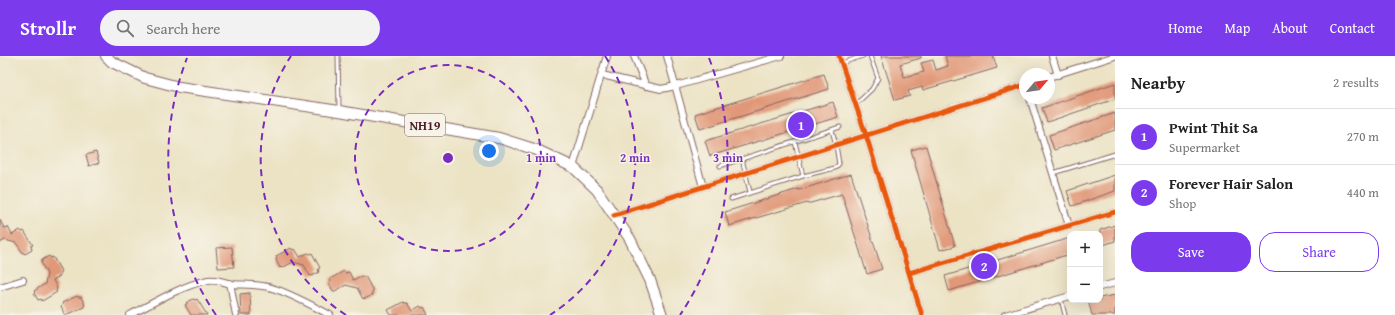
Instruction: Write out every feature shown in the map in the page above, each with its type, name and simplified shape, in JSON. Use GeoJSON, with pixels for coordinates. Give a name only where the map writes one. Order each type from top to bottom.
{"type":"FeatureCollection","features":[{"type":"Feature","properties":{"kind":"highway","name":"NH19"},"geometry":{"type":"LineString","coordinates":[[106,56],[112,62],[146,78],[179,87],[339,111],[499,138],[537,150],[573,167],[597,190],[630,239],[650,280],[662,315]]}},
{"type":"Feature","properties":{"kind":"street"},"geometry":{"type":"LineString","coordinates":[[573,167],[607,56]]}},
{"type":"Feature","properties":{"kind":"street"},"geometry":{"type":"LineString","coordinates":[[634,56],[646,86]]}},
{"type":"Feature","properties":{"kind":"street"},"geometry":{"type":"LineString","coordinates":[[667,56],[703,186]]}},
{"type":"Feature","properties":{"kind":"street"},"geometry":{"type":"LineString","coordinates":[[602,75],[661,89],[781,56]]}},
{"type":"Feature","properties":{"kind":"street"},"geometry":{"type":"LineString","coordinates":[[840,56],[922,315]]}},
{"type":"Feature","properties":{"kind":"street"},"geometry":{"type":"LineString","coordinates":[[1052,56],[1058,75]]}},
{"type":"Feature","properties":{"kind":"street"},"geometry":{"type":"LineString","coordinates":[[1055,76],[1115,56]]}},
{"type":"Feature","properties":{"kind":"street"},"geometry":{"type":"LineString","coordinates":[[614,215],[1019,87]]}},
{"type":"Feature","properties":{"kind":"street"},"geometry":{"type":"LineString","coordinates":[[1032,104],[1069,226]]}},
{"type":"Feature","properties":{"kind":"street"},"geometry":{"type":"LineString","coordinates":[[909,273],[1115,212]]}},
{"type":"Feature","properties":{"kind":"street"},"geometry":{"type":"LineString","coordinates":[[0,287],[23,280]]}},
{"type":"Feature","properties":{"kind":"street"},"geometry":{"type":"LineString","coordinates":[[130,315],[174,293],[198,283],[210,280],[220,280],[230,284],[270,288],[293,296],[330,315]]}},
{"type":"Feature","properties":{"kind":"street"},"geometry":{"type":"LineString","coordinates":[[1103,286],[1115,283]]}},
{"type":"Feature","properties":{"kind":"street"},"geometry":{"type":"LineString","coordinates":[[230,284],[236,315]]}},
{"type":"Feature","properties":{"kind":"street"},"geometry":{"type":"LineString","coordinates":[[1005,315],[1067,297]]}},
{"type":"Feature","properties":{"kind":"lane"},"geometry":{"type":"LineString","coordinates":[[338,56],[339,111]]}},
{"type":"Feature","properties":{"kind":"lane"},"geometry":{"type":"LineString","coordinates":[[842,63],[863,56]]}},
{"type":"Feature","properties":{"kind":"lane"},"geometry":{"type":"LineString","coordinates":[[856,104],[872,89],[878,78],[870,56]]}},
{"type":"Feature","properties":{"kind":"lane"},"geometry":{"type":"LineString","coordinates":[[720,166],[840,127]]}},
{"type":"Feature","properties":{"kind":"lane"},"geometry":{"type":"LineString","coordinates":[[731,198],[835,168],[839,164],[832,130]]}},
{"type":"Feature","properties":{"kind":"lane"},"geometry":{"type":"LineString","coordinates":[[795,142],[803,176]]}},
{"type":"Feature","properties":{"kind":"lane"},"geometry":{"type":"LineString","coordinates":[[1053,174],[1115,154]]}},
{"type":"Feature","properties":{"kind":"lane"},"geometry":{"type":"LineString","coordinates":[[742,159],[750,192]]}},
{"type":"Feature","properties":{"kind":"lane"},"geometry":{"type":"LineString","coordinates":[[1061,299],[1065,315]]}},
{"type":"Feature","properties":{"kind":"building"},"geometry":{"type":"Polygon","coordinates":[[[881,56],[921,56],[921,58],[900,64],[904,77],[924,72],[921,63],[933,60],[936,70],[948,66],[945,56],[993,56],[997,68],[923,90],[922,87],[908,91],[910,96],[895,100],[881,56]]]}},
{"type":"Feature","properties":{"kind":"building"},"geometry":{"type":"Polygon","coordinates":[[[824,74],[829,89],[700,129],[695,114],[824,74]]]}},
{"type":"Feature","properties":{"kind":"building"},"geometry":{"type":"Polygon","coordinates":[[[1115,83],[1115,99],[1047,122],[1042,108],[1115,83]]]}},
{"type":"Feature","properties":{"kind":"building"},"geometry":{"type":"Polygon","coordinates":[[[833,102],[838,117],[710,156],[705,141],[833,102]]]}},
{"type":"Feature","properties":{"kind":"building"},"geometry":{"type":"Polygon","coordinates":[[[1115,113],[1115,130],[1054,150],[1049,135],[1115,113]]]}},
{"type":"Feature","properties":{"kind":"building"},"geometry":{"type":"Polygon","coordinates":[[[926,146],[955,246],[940,250],[911,150],[926,146]]]}},
{"type":"Feature","properties":{"kind":"building"},"geometry":{"type":"Polygon","coordinates":[[[96,152],[99,163],[89,166],[86,155],[96,152]]]}},
{"type":"Feature","properties":{"kind":"building"},"geometry":{"type":"Polygon","coordinates":[[[851,174],[882,269],[867,274],[842,194],[729,226],[725,212],[851,174]]]}},
{"type":"Feature","properties":{"kind":"building"},"geometry":{"type":"Polygon","coordinates":[[[1115,175],[1115,191],[1072,206],[1067,191],[1115,175]]]}},
{"type":"Feature","properties":{"kind":"building"},"geometry":{"type":"Polygon","coordinates":[[[0,220],[4,228],[8,227],[12,235],[20,230],[22,232],[24,231],[33,245],[31,246],[32,250],[25,254],[16,243],[5,240],[0,243],[0,220]]]}},
{"type":"Feature","properties":{"kind":"building"},"geometry":{"type":"Polygon","coordinates":[[[1115,225],[1115,241],[1103,245],[1103,231],[1100,230],[1115,225]]]}},
{"type":"Feature","properties":{"kind":"building"},"geometry":{"type":"Polygon","coordinates":[[[1067,239],[1067,255],[949,291],[945,276],[1067,239]]]}},
{"type":"Feature","properties":{"kind":"building"},"geometry":{"type":"Polygon","coordinates":[[[232,247],[234,267],[218,268],[216,248],[232,247]]]}},
{"type":"Feature","properties":{"kind":"building"},"geometry":{"type":"Polygon","coordinates":[[[291,248],[292,250],[295,249],[300,257],[308,253],[312,253],[320,268],[318,269],[319,272],[310,276],[304,265],[293,262],[280,268],[276,260],[276,256],[291,248]]]}},
{"type":"Feature","properties":{"kind":"building"},"geometry":{"type":"Polygon","coordinates":[[[49,256],[51,258],[53,257],[61,271],[60,276],[53,280],[57,288],[57,292],[42,301],[41,299],[38,300],[34,291],[45,284],[47,274],[41,262],[49,256]]]}},
{"type":"Feature","properties":{"kind":"building"},"geometry":{"type":"Polygon","coordinates":[[[344,271],[345,273],[349,272],[353,280],[361,276],[365,276],[373,291],[372,295],[363,299],[357,288],[346,285],[333,291],[329,283],[331,281],[330,279],[344,271]]]}},
{"type":"Feature","properties":{"kind":"building"},"geometry":{"type":"Polygon","coordinates":[[[250,293],[251,315],[241,315],[240,294],[250,293]]]}},
{"type":"Feature","properties":{"kind":"building"},"geometry":{"type":"Polygon","coordinates":[[[1115,295],[1115,315],[1092,315],[1089,303],[1103,303],[1103,297],[1115,295]]]}},
{"type":"Feature","properties":{"kind":"building"},"geometry":{"type":"Polygon","coordinates":[[[77,296],[81,297],[85,305],[84,307],[65,315],[61,307],[63,305],[62,303],[77,296]]]}},
{"type":"Feature","properties":{"kind":"building"},"geometry":{"type":"Polygon","coordinates":[[[193,299],[197,299],[207,315],[191,315],[185,305],[193,299]]]}},
{"type":"Feature","properties":{"kind":"building"},"geometry":{"type":"Polygon","coordinates":[[[403,302],[407,303],[412,311],[420,306],[422,308],[424,307],[428,315],[391,315],[388,310],[403,302]]]}},
{"type":"Feature","properties":{"kind":"cycle path"},"geometry":{"type":"LineString","coordinates":[[839,56],[866,135],[922,315]]}},
{"type":"Feature","properties":{"kind":"cycle path"},"geometry":{"type":"LineString","coordinates":[[614,215],[1019,87]]}},
{"type":"Feature","properties":{"kind":"cycle path"},"geometry":{"type":"LineString","coordinates":[[909,273],[1115,212]]}},
{"type":"Feature","properties":{"kind":"place","name":"Pwint Thit Sa"},"geometry":{"type":"Point","coordinates":[801,125]}},
{"type":"Feature","properties":{"kind":"place","name":"Forever Hair Salon"},"geometry":{"type":"Point","coordinates":[984,266]}}]}
